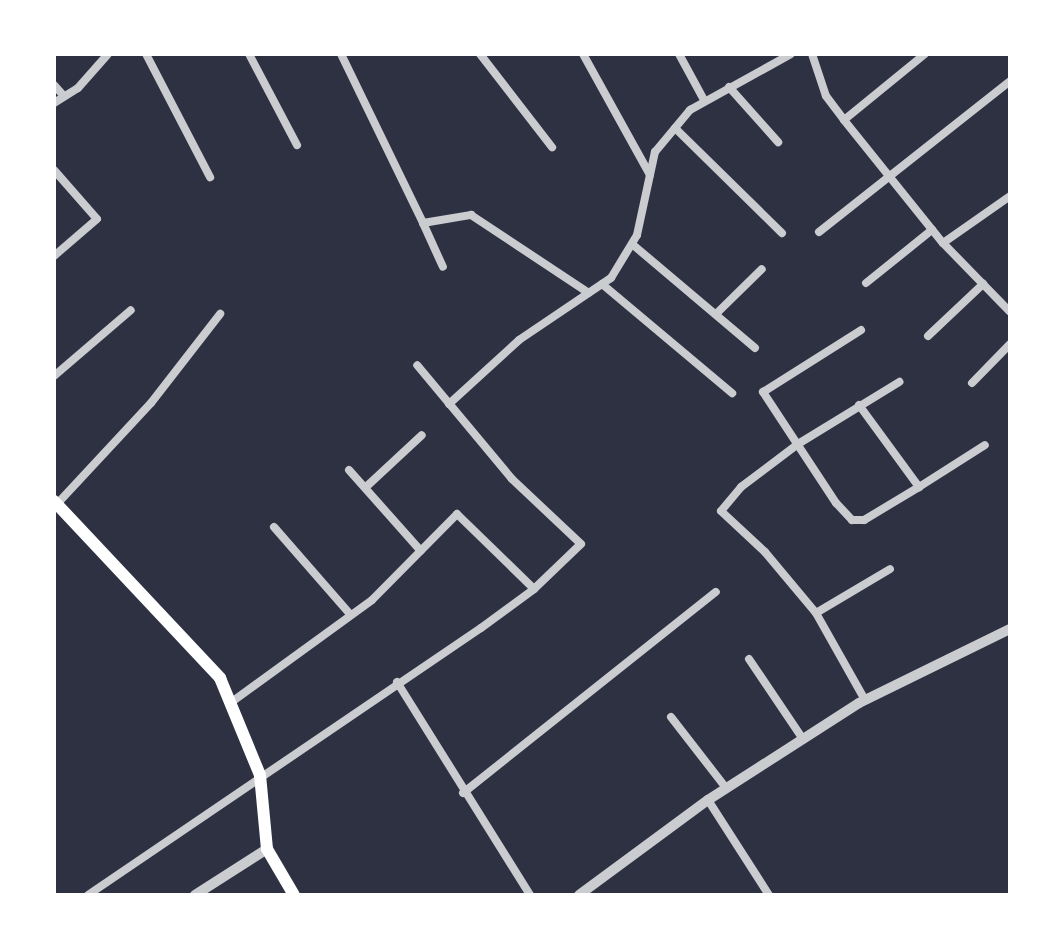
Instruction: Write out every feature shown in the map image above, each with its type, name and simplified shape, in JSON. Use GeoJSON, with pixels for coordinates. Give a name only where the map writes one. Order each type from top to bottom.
{"type":"FeatureCollection","features":[{"type":"Feature","properties":{"kind":"main road"},"geometry":{"type":"LineString","coordinates":[[56,502],[220,678],[233,701],[260,775],[267,849],[294,895]]}},
{"type":"Feature","properties":{"kind":"street"},"geometry":{"type":"LineString","coordinates":[[54,103],[108,54]]}},
{"type":"Feature","properties":{"kind":"street"},"geometry":{"type":"LineString","coordinates":[[146,54],[210,177]]}},
{"type":"Feature","properties":{"kind":"street"},"geometry":{"type":"LineString","coordinates":[[249,54],[297,145]]}},
{"type":"Feature","properties":{"kind":"street"},"geometry":{"type":"LineString","coordinates":[[341,54],[443,267]]}},
{"type":"Feature","properties":{"kind":"street"},"geometry":{"type":"LineString","coordinates":[[480,54],[552,147]]}},
{"type":"Feature","properties":{"kind":"street"},"geometry":{"type":"LineString","coordinates":[[583,54],[650,175]]}},
{"type":"Feature","properties":{"kind":"street"},"geometry":{"type":"LineString","coordinates":[[679,54],[704,100]]}},
{"type":"Feature","properties":{"kind":"street"},"geometry":{"type":"LineString","coordinates":[[449,404],[519,340],[602,284],[632,244],[655,152],[675,128],[704,100],[791,54]]}},
{"type":"Feature","properties":{"kind":"street"},"geometry":{"type":"LineString","coordinates":[[812,54],[826,96],[889,179],[943,243],[1010,312]]}},
{"type":"Feature","properties":{"kind":"street"},"geometry":{"type":"LineString","coordinates":[[844,120],[925,54]]}},
{"type":"Feature","properties":{"kind":"street"},"geometry":{"type":"LineString","coordinates":[[819,232],[1010,81]]}},
{"type":"Feature","properties":{"kind":"street"},"geometry":{"type":"LineString","coordinates":[[54,85],[64,96]]}},
{"type":"Feature","properties":{"kind":"street"},"geometry":{"type":"LineString","coordinates":[[729,87],[778,142]]}},
{"type":"Feature","properties":{"kind":"street"},"geometry":{"type":"LineString","coordinates":[[675,128],[782,233]]}},
{"type":"Feature","properties":{"kind":"street"},"geometry":{"type":"LineString","coordinates":[[54,170],[97,219],[54,256]]}},
{"type":"Feature","properties":{"kind":"street"},"geometry":{"type":"LineString","coordinates":[[943,243],[1010,196]]}},
{"type":"Feature","properties":{"kind":"street"},"geometry":{"type":"LineString","coordinates":[[423,223],[471,215],[589,293]]}},
{"type":"Feature","properties":{"kind":"street"},"geometry":{"type":"LineString","coordinates":[[866,283],[932,230]]}},
{"type":"Feature","properties":{"kind":"street"},"geometry":{"type":"LineString","coordinates":[[632,244],[755,348]]}},
{"type":"Feature","properties":{"kind":"street"},"geometry":{"type":"LineString","coordinates":[[716,314],[762,269]]}},
{"type":"Feature","properties":{"kind":"street"},"geometry":{"type":"LineString","coordinates":[[602,284],[732,393]]}},
{"type":"Feature","properties":{"kind":"street"},"geometry":{"type":"LineString","coordinates":[[928,336],[983,284]]}},
{"type":"Feature","properties":{"kind":"street"},"geometry":{"type":"LineString","coordinates":[[54,376],[131,310]]}},
{"type":"Feature","properties":{"kind":"street"},"geometry":{"type":"LineString","coordinates":[[56,502],[151,403],[220,314]]}},
{"type":"Feature","properties":{"kind":"street"},"geometry":{"type":"LineString","coordinates":[[861,330],[763,392],[852,520],[864,520],[985,445]]}},
{"type":"Feature","properties":{"kind":"street"},"geometry":{"type":"LineString","coordinates":[[972,383],[1010,344]]}},
{"type":"Feature","properties":{"kind":"street"},"geometry":{"type":"LineString","coordinates":[[88,895],[534,589],[581,544],[512,479],[417,365]]}},
{"type":"Feature","properties":{"kind":"street"},"geometry":{"type":"LineString","coordinates":[[865,700],[816,613],[765,552],[721,511],[741,487],[798,444],[899,382]]}},
{"type":"Feature","properties":{"kind":"street"},"geometry":{"type":"LineString","coordinates":[[859,405],[919,487]]}},
{"type":"Feature","properties":{"kind":"street"},"geometry":{"type":"LineString","coordinates":[[366,487],[422,435]]}},
{"type":"Feature","properties":{"kind":"street"},"geometry":{"type":"LineString","coordinates":[[349,470],[421,551]]}},
{"type":"Feature","properties":{"kind":"street"},"geometry":{"type":"LineString","coordinates":[[233,701],[372,600],[457,514],[534,589]]}},
{"type":"Feature","properties":{"kind":"street"},"geometry":{"type":"LineString","coordinates":[[274,527],[350,614]]}},
{"type":"Feature","properties":{"kind":"street"},"geometry":{"type":"LineString","coordinates":[[816,613],[890,569]]}},
{"type":"Feature","properties":{"kind":"street"},"geometry":{"type":"LineString","coordinates":[[463,793],[716,592]]}},
{"type":"Feature","properties":{"kind":"street"},"geometry":{"type":"LineString","coordinates":[[579,895],[708,800],[865,700],[1010,629]]}},
{"type":"Feature","properties":{"kind":"street"},"geometry":{"type":"LineString","coordinates":[[749,659],[803,739]]}},
{"type":"Feature","properties":{"kind":"street"},"geometry":{"type":"LineString","coordinates":[[397,682],[463,793],[530,895]]}},
{"type":"Feature","properties":{"kind":"street"},"geometry":{"type":"LineString","coordinates":[[671,717],[726,788]]}},
{"type":"Feature","properties":{"kind":"street"},"geometry":{"type":"LineString","coordinates":[[708,800],[769,895]]}},
{"type":"Feature","properties":{"kind":"street"},"geometry":{"type":"LineString","coordinates":[[195,895],[267,849]]}}]}
